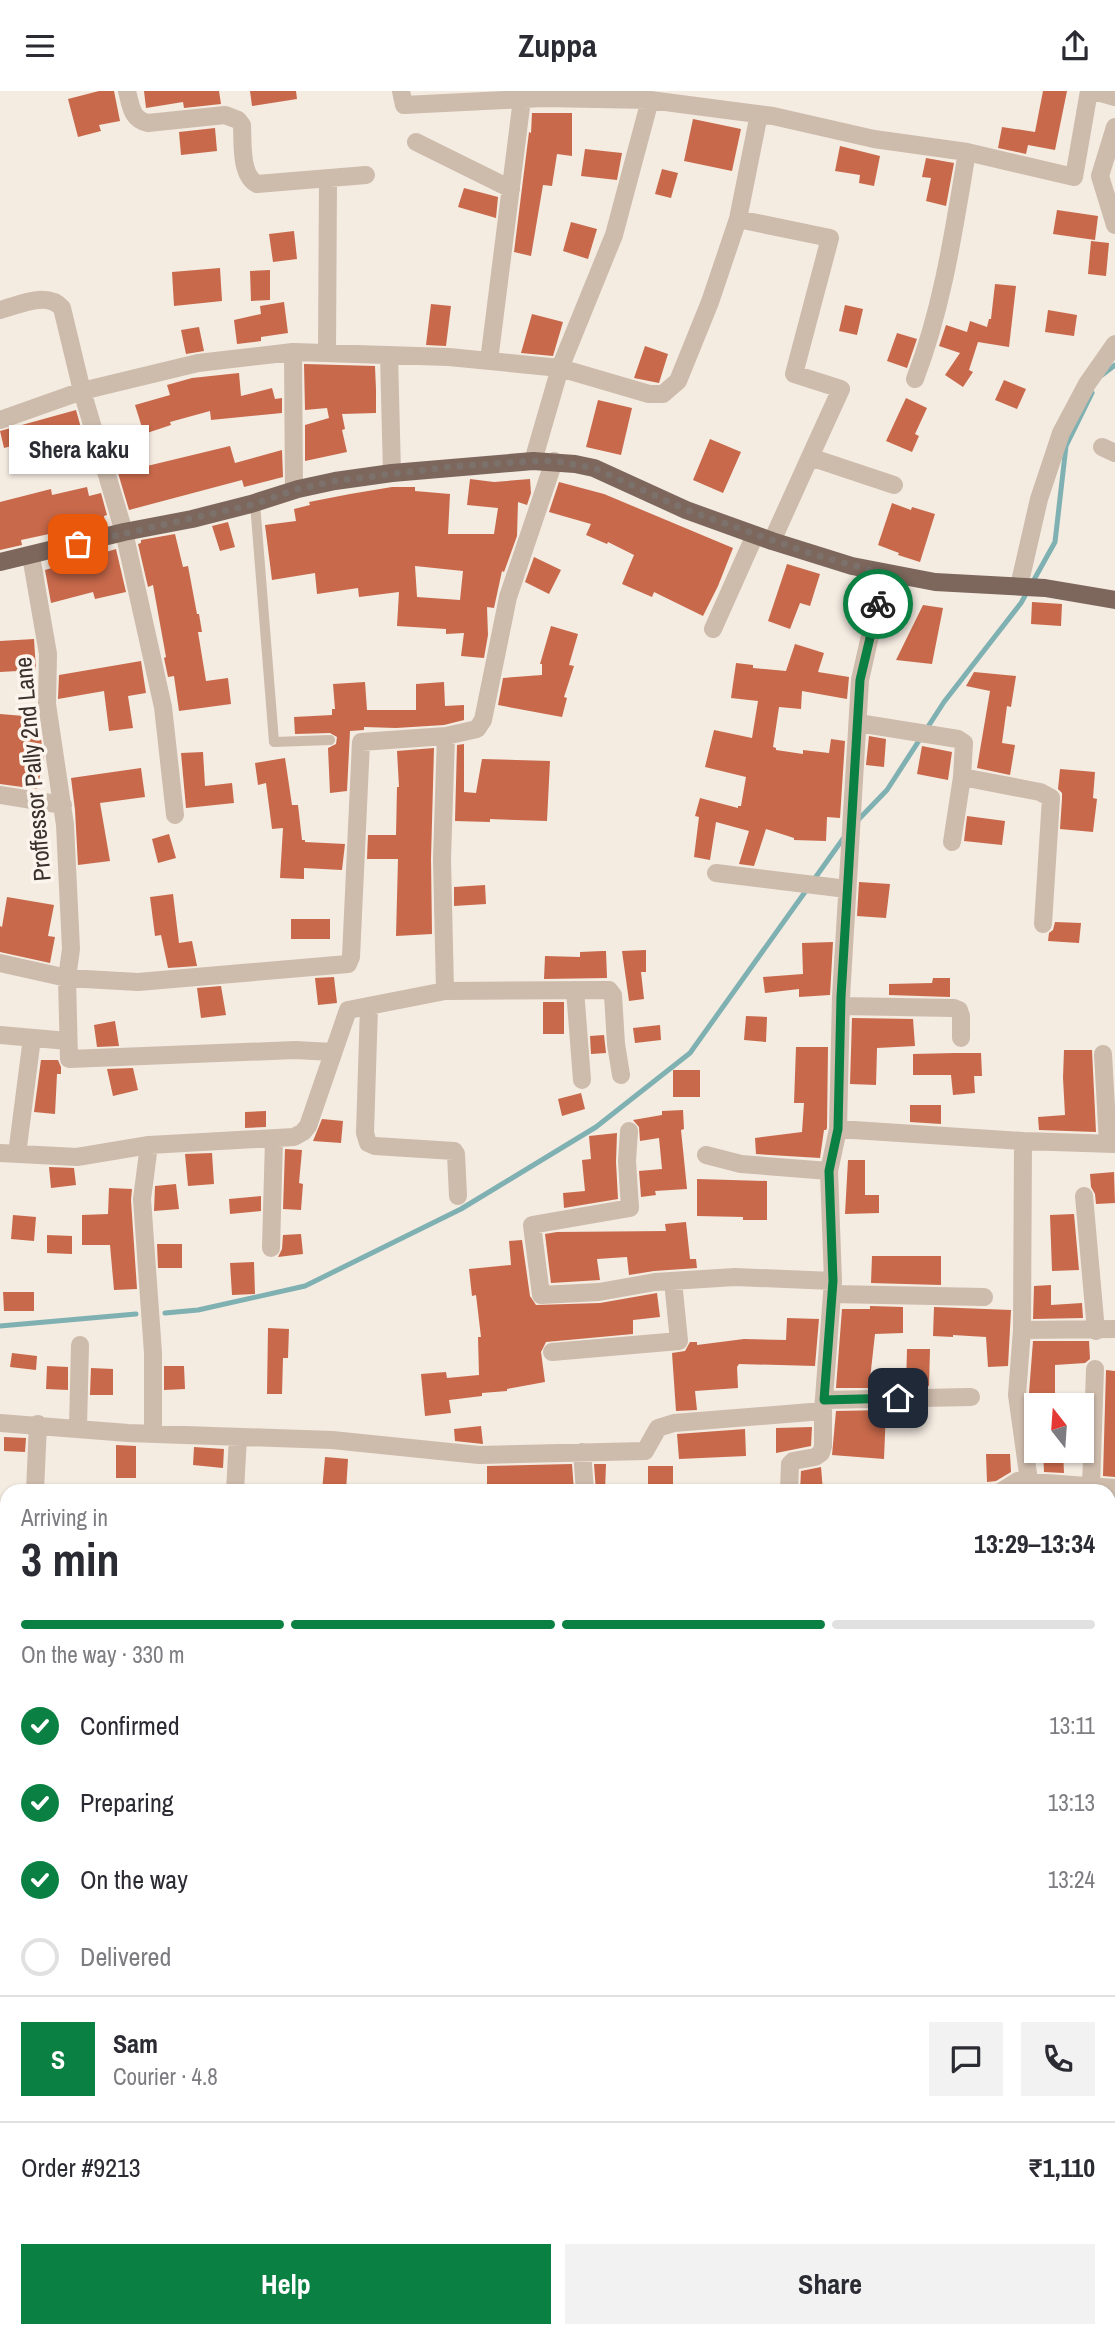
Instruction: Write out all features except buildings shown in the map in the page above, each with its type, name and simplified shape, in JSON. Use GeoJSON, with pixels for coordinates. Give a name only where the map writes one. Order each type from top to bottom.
{"type":"FeatureCollection","features":[{"type":"Feature","properties":{"kind":"main road"},"geometry":{"type":"LineString","coordinates":[[0,562],[255,503],[294,490],[335,481],[391,473],[554,461],[594,468],[687,510],[764,538],[884,574],[935,582],[1045,588],[1115,600]]}},
{"type":"Feature","properties":{"kind":"street"},"geometry":{"type":"LineString","coordinates":[[127,91],[135,117],[140,121],[148,123],[225,115],[238,120],[242,125],[247,173],[251,181],[257,184],[366,175]]}},
{"type":"Feature","properties":{"kind":"street"},"geometry":{"type":"LineString","coordinates":[[401,91],[404,105],[514,96],[654,96],[760,114],[874,139],[967,152],[1074,177],[1091,91],[1115,97]]}},
{"type":"Feature","properties":{"kind":"street"},"geometry":{"type":"LineString","coordinates":[[489,361],[510,189],[514,96]]}},
{"type":"Feature","properties":{"kind":"street"},"geometry":{"type":"LineString","coordinates":[[533,461],[560,368],[614,235],[654,96]]}},
{"type":"Feature","properties":{"kind":"street"},"geometry":{"type":"LineString","coordinates":[[0,420],[82,391],[198,363],[293,352],[449,357],[560,368],[649,394],[663,394],[678,381],[710,302],[738,219],[760,114]]}},
{"type":"Feature","properties":{"kind":"street"},"geometry":{"type":"LineString","coordinates":[[1115,127],[1100,176],[1115,225]]}},
{"type":"Feature","properties":{"kind":"street"},"geometry":{"type":"LineString","coordinates":[[416,142],[510,189]]}},
{"type":"Feature","properties":{"kind":"street"},"geometry":{"type":"LineString","coordinates":[[915,379],[930,340],[948,264],[967,152]]}},
{"type":"Feature","properties":{"kind":"street"},"geometry":{"type":"LineString","coordinates":[[327,353],[328,178]]}},
{"type":"Feature","properties":{"kind":"street"},"geometry":{"type":"LineString","coordinates":[[713,629],[810,457],[841,389],[794,374],[830,238],[738,219]]}},
{"type":"Feature","properties":{"kind":"street"},"geometry":{"type":"LineString","coordinates":[[0,310],[46,299],[55,301],[62,308],[82,391],[124,532],[163,707],[175,815]]}},
{"type":"Feature","properties":{"kind":"street"},"geometry":{"type":"LineString","coordinates":[[1014,586],[1061,433],[1087,384],[1115,344]]}},
{"type":"Feature","properties":{"kind":"street"},"geometry":{"type":"LineString","coordinates":[[293,352],[294,490]]}},
{"type":"Feature","properties":{"kind":"street"},"geometry":{"type":"LineString","coordinates":[[389,355],[391,473]]}},
{"type":"Feature","properties":{"kind":"street"},"geometry":{"type":"LineString","coordinates":[[810,457],[894,485]]}},
{"type":"Feature","properties":{"kind":"street"},"geometry":{"type":"LineString","coordinates":[[0,963],[67,978],[138,982],[348,964],[351,957],[361,742],[446,736],[477,729],[483,720],[508,597],[554,461]]}},
{"type":"Feature","properties":{"kind":"street","name":"Proffessor Pally 2nd Lane"},"geometry":{"type":"LineString","coordinates":[[31,556],[48,654],[47,704],[65,825],[71,949],[67,978],[68,1041]]}},
{"type":"Feature","properties":{"kind":"street"},"geometry":{"type":"LineString","coordinates":[[789,1484],[790,1464],[815,1457],[821,1453],[823,1446],[823,1405],[832,1288],[829,1171],[838,1129],[841,1006],[860,680],[884,574]]}},
{"type":"Feature","properties":{"kind":"street"},"geometry":{"type":"LineString","coordinates":[[858,723],[958,739],[964,743],[962,777],[952,842]]}},
{"type":"Feature","properties":{"kind":"street"},"geometry":{"type":"LineString","coordinates":[[445,991],[442,859],[446,736]]}},
{"type":"Feature","properties":{"kind":"street"},"geometry":{"type":"LineString","coordinates":[[962,777],[1040,792],[1051,798],[1043,924]]}},
{"type":"Feature","properties":{"kind":"street"},"geometry":{"type":"LineString","coordinates":[[0,795],[63,805]]}},
{"type":"Feature","properties":{"kind":"street"},"geometry":{"type":"LineString","coordinates":[[716,873],[847,889]]}},
{"type":"Feature","properties":{"kind":"street"},"geometry":{"type":"LineString","coordinates":[[575,990],[582,1080]]}},
{"type":"Feature","properties":{"kind":"street"},"geometry":{"type":"LineString","coordinates":[[32,1038],[9,1153],[77,1157],[149,1145],[294,1137],[308,1126],[348,1010],[445,991],[609,990],[612,992],[621,1075]]}},
{"type":"Feature","properties":{"kind":"street"},"geometry":{"type":"LineString","coordinates":[[369,1006],[365,1133],[367,1140],[375,1146],[454,1151],[458,1196]]}},
{"type":"Feature","properties":{"kind":"street"},"geometry":{"type":"LineString","coordinates":[[841,1006],[954,1008],[960,1013],[961,1038]]}},
{"type":"Feature","properties":{"kind":"street"},"geometry":{"type":"LineString","coordinates":[[0,1035],[68,1041],[69,1059],[295,1050],[333,1052]]}},
{"type":"Feature","properties":{"kind":"street"},"geometry":{"type":"LineString","coordinates":[[838,1129],[1023,1142],[1111,1144],[1103,1054]]}},
{"type":"Feature","properties":{"kind":"street"},"geometry":{"type":"LineString","coordinates":[[629,1131],[627,1161],[630,1208],[533,1224],[541,1295],[599,1292],[673,1281],[735,1277],[832,1288],[984,1297]]}},
{"type":"Feature","properties":{"kind":"street"},"geometry":{"type":"LineString","coordinates":[[271,1248],[274,1139]]}},
{"type":"Feature","properties":{"kind":"street"},"geometry":{"type":"LineString","coordinates":[[1023,1142],[1022,1330],[1017,1395],[1029,1481]]}},
{"type":"Feature","properties":{"kind":"street"},"geometry":{"type":"LineString","coordinates":[[149,1145],[142,1199],[153,1353],[153,1433]]}},
{"type":"Feature","properties":{"kind":"street"},"geometry":{"type":"LineString","coordinates":[[706,1155],[741,1164],[829,1171]]}},
{"type":"Feature","properties":{"kind":"street"},"geometry":{"type":"LineString","coordinates":[[1084,1196],[1096,1331]]}},
{"type":"Feature","properties":{"kind":"street"},"geometry":{"type":"LineString","coordinates":[[552,1352],[679,1341],[673,1281]]}},
{"type":"Feature","properties":{"kind":"street"},"geometry":{"type":"LineString","coordinates":[[1022,1330],[1115,1329]]}},
{"type":"Feature","properties":{"kind":"street"},"geometry":{"type":"LineString","coordinates":[[78,1428],[80,1345]]}},
{"type":"Feature","properties":{"kind":"street"},"geometry":{"type":"LineString","coordinates":[[1091,1484],[1095,1370]]}},
{"type":"Feature","properties":{"kind":"street"},"geometry":{"type":"LineString","coordinates":[[0,1423],[128,1433],[332,1440],[480,1455],[645,1451],[658,1428],[674,1423],[823,1405],[971,1397]]}},
{"type":"Feature","properties":{"kind":"street"},"geometry":{"type":"LineString","coordinates":[[35,1484],[38,1425]]}},
{"type":"Feature","properties":{"kind":"street"},"geometry":{"type":"LineString","coordinates":[[235,1484],[238,1437]]}},
{"type":"Feature","properties":{"kind":"street"},"geometry":{"type":"LineString","coordinates":[[582,1452],[584,1484]]}},
{"type":"Feature","properties":{"kind":"street"},"geometry":{"type":"LineString","coordinates":[[1013,1484],[1029,1481],[1060,1484]]}},
{"type":"Feature","properties":{"kind":"lane"},"geometry":{"type":"LineString","coordinates":[[255,503],[274,742],[330,740]]}},
{"type":"Feature","properties":{"kind":"waterway"},"geometry":{"type":"LineString","coordinates":[[1102,375],[1115,365]]}},
{"type":"Feature","properties":{"kind":"waterway"},"geometry":{"type":"LineString","coordinates":[[858,820],[887,790],[944,702],[1021,603],[1055,542],[1066,446],[1092,393]]}},
{"type":"Feature","properties":{"kind":"waterway"},"geometry":{"type":"LineString","coordinates":[[165,1313],[198,1310],[305,1286],[461,1209],[596,1127],[690,1053],[845,836]]}},
{"type":"Feature","properties":{"kind":"waterway"},"geometry":{"type":"LineString","coordinates":[[0,1326],[136,1314]]}},
{"type":"Feature","properties":{"kind":"way so far"},"geometry":{"type":"LineString","coordinates":[[78,544],[251,505],[298,489],[335,481],[448,467],[554,461],[594,468],[687,510],[772,541],[884,574],[878,604]]}},
{"type":"Feature","properties":{"kind":"place","name":"Shera kaku"},"geometry":{"type":"Point","coordinates":[78,544]}},
{"type":"Feature","properties":{"kind":"route"},"geometry":{"type":"LineString","coordinates":[[878,604],[860,680],[841,997],[838,1129],[829,1171],[833,1281],[824,1400],[898,1398]]}}]}
